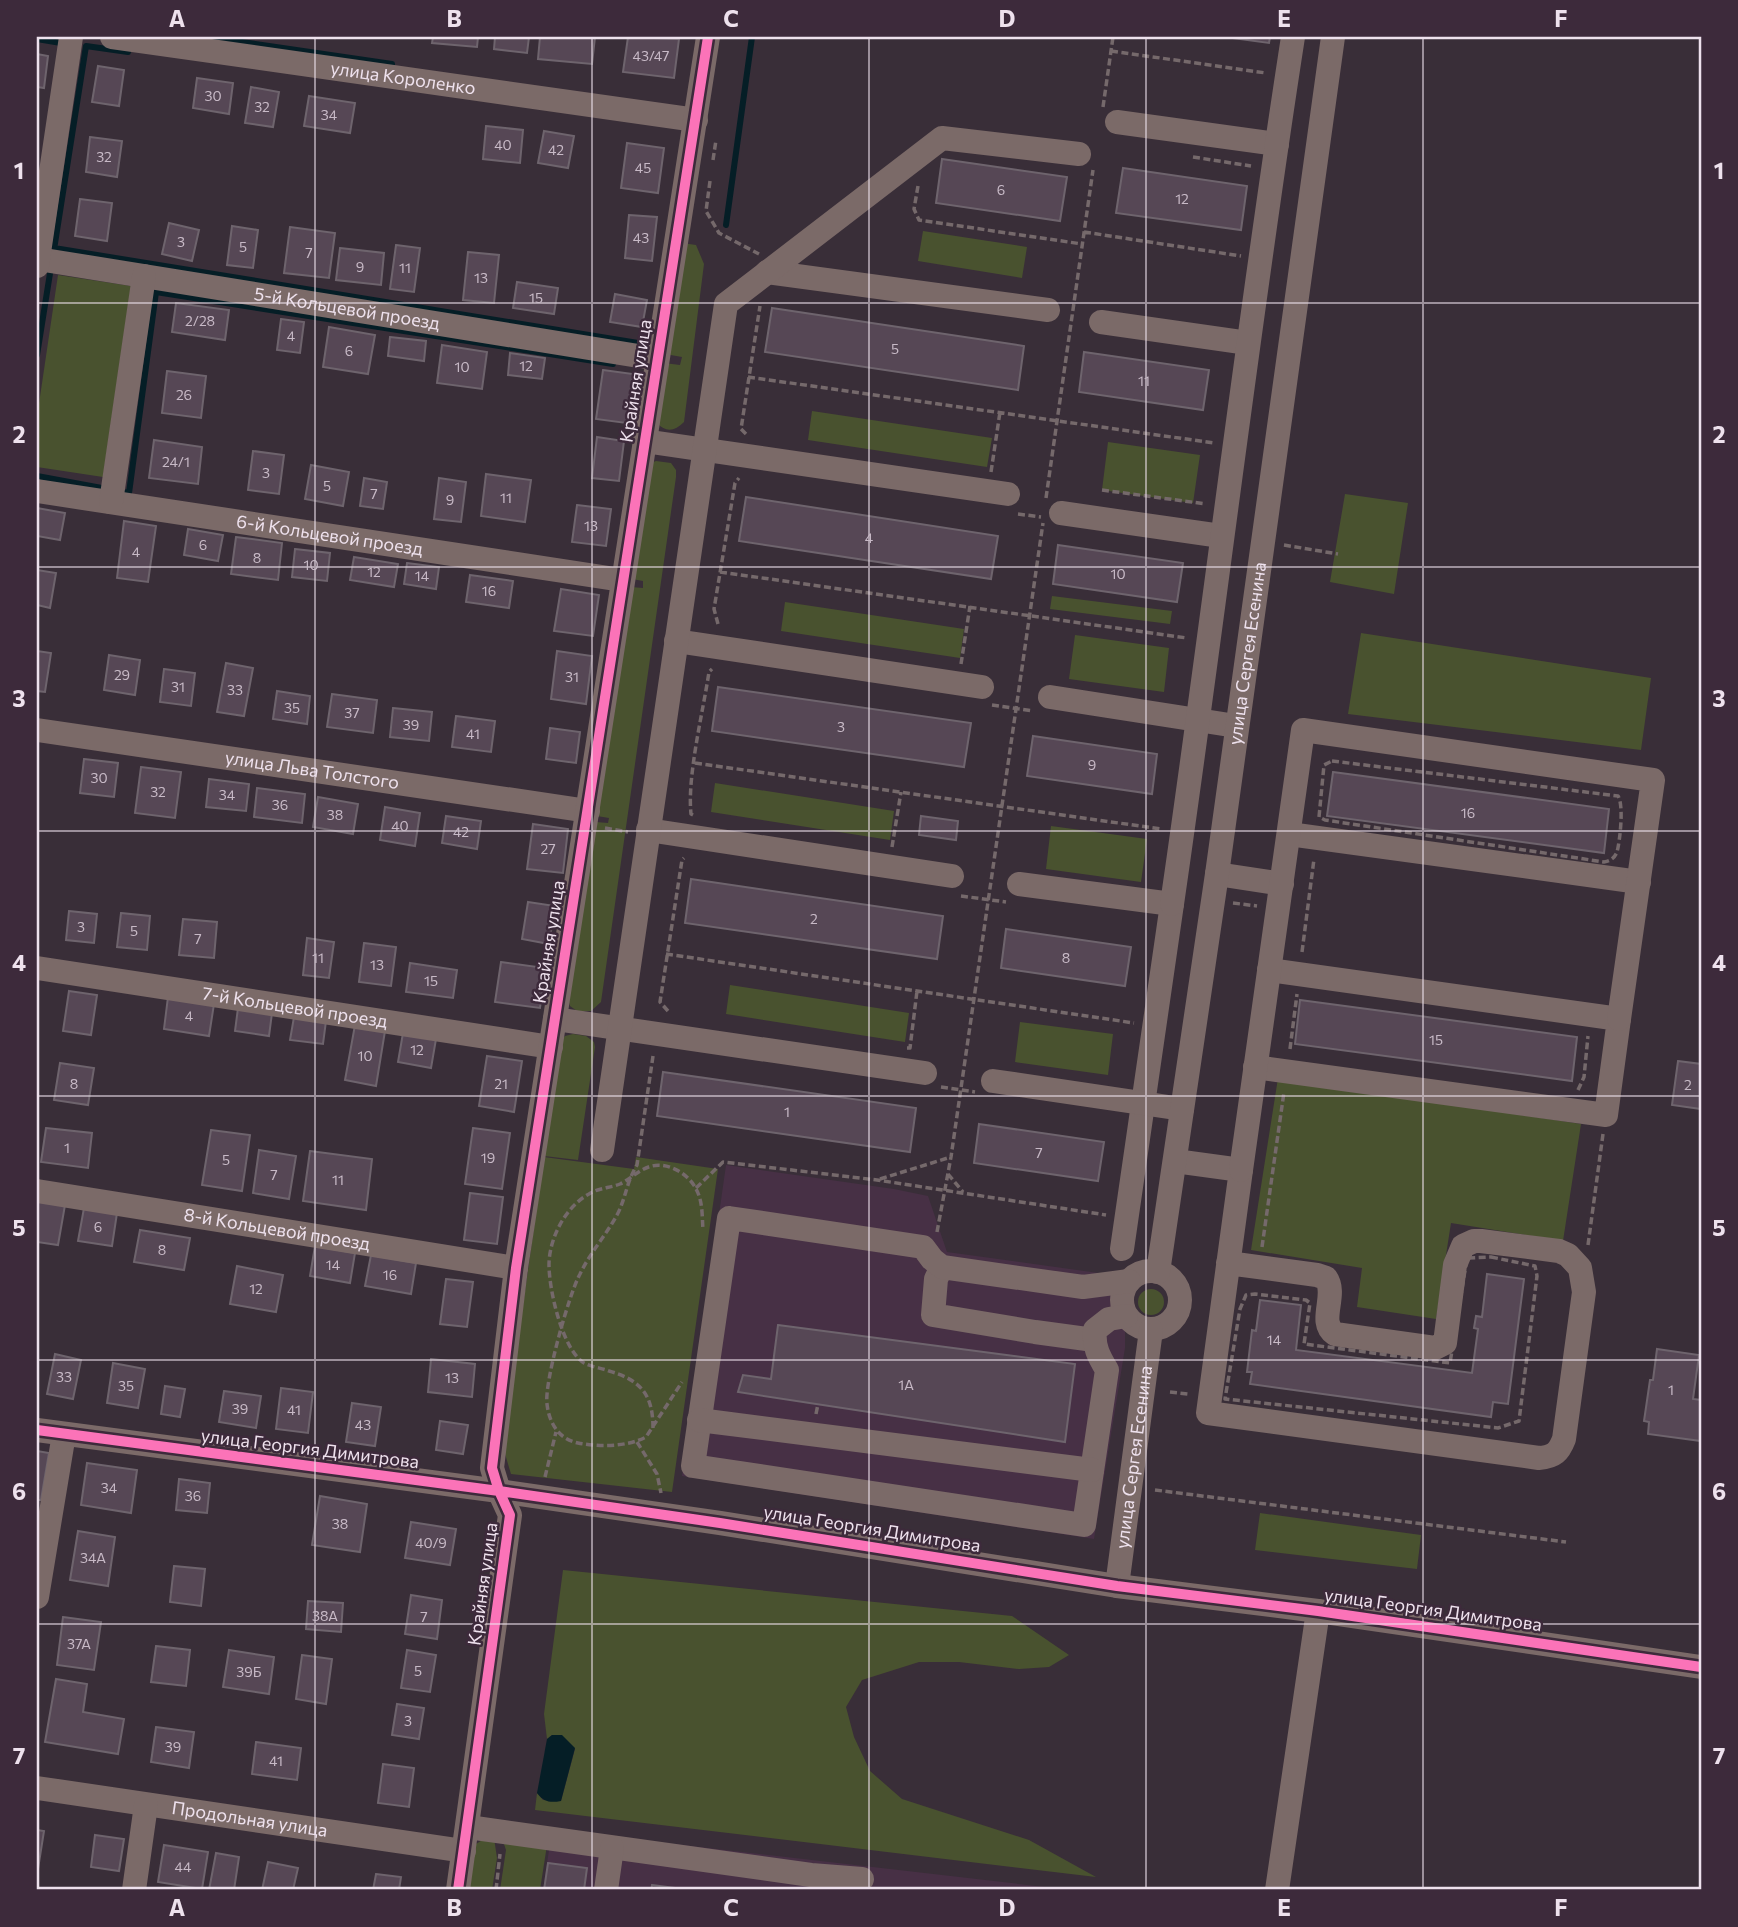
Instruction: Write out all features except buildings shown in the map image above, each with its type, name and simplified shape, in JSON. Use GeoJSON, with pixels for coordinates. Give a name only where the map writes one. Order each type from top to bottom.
{"type":"FeatureCollection","features":[{"type":"Feature","properties":{"kind":"street"},"geometry":{"type":"LineString","coordinates":[[37,262],[71,37]]}},
{"type":"Feature","properties":{"kind":"street","name":"улица Короленко"},"geometry":{"type":"LineString","coordinates":[[112,37],[696,120]]}},
{"type":"Feature","properties":{"kind":"street","name":"Крайняя улица"},"geometry":{"type":"LineString","coordinates":[[458,1890],[510,1515],[492,1468],[516,1268],[708,37]]}},
{"type":"Feature","properties":{"kind":"street"},"geometry":{"type":"LineString","coordinates":[[1122,1249],[1199,719],[1212,535],[1248,343],[1293,37]]}},
{"type":"Feature","properties":{"kind":"street","name":"улица Сергея Есенина"},"geometry":{"type":"LineString","coordinates":[[1158,1272],[1217,874],[1333,37]]}},
{"type":"Feature","properties":{"kind":"street"},"geometry":{"type":"LineString","coordinates":[[1109,119],[1277,144]]}},
{"type":"Feature","properties":{"kind":"street"},"geometry":{"type":"LineString","coordinates":[[602,1150],[726,304],[942,138],[1087,160]]}},
{"type":"Feature","properties":{"kind":"street","name":"5-й Кольцевой проезд"},"geometry":{"type":"LineString","coordinates":[[37,262],[144,276],[657,359]]}},
{"type":"Feature","properties":{"kind":"street"},"geometry":{"type":"LineString","coordinates":[[767,272],[1054,317]]}},
{"type":"Feature","properties":{"kind":"street"},"geometry":{"type":"LineString","coordinates":[[111,502],[144,276]]}},
{"type":"Feature","properties":{"kind":"street"},"geometry":{"type":"LineString","coordinates":[[1101,322],[1248,343]]}},
{"type":"Feature","properties":{"kind":"street"},"geometry":{"type":"LineString","coordinates":[[645,441],[1012,504]]}},
{"type":"Feature","properties":{"kind":"street","name":"6-й Кольцевой проезд"},"geometry":{"type":"LineString","coordinates":[[37,491],[622,580]]}},
{"type":"Feature","properties":{"kind":"street"},"geometry":{"type":"LineString","coordinates":[[1053,509],[1212,535]]}},
{"type":"Feature","properties":{"kind":"street"},"geometry":{"type":"LineString","coordinates":[[676,641],[985,696]]}},
{"type":"Feature","properties":{"kind":"street"},"geometry":{"type":"LineString","coordinates":[[1046,704],[1199,719],[1236,726]]}},
{"type":"Feature","properties":{"kind":"street","name":"улица Льва Толстого"},"geometry":{"type":"LineString","coordinates":[[37,730],[586,818]]}},
{"type":"Feature","properties":{"kind":"street"},"geometry":{"type":"LineString","coordinates":[[1228,1263],[1326,1278],[1331,1286],[1327,1323],[1335,1334],[1435,1348],[1445,1343],[1455,1265],[1458,1254],[1468,1242],[1481,1241],[1559,1251],[1575,1260],[1583,1279],[1584,1292],[1564,1439],[1557,1453],[1539,1458],[1208,1413],[1228,1263],[1255,1067],[1303,730],[1653,780],[1606,1115],[1255,1067]]}},
{"type":"Feature","properties":{"kind":"street"},"geometry":{"type":"LineString","coordinates":[[1289,834],[1320,829],[1639,882]]}},
{"type":"Feature","properties":{"kind":"street"},"geometry":{"type":"LineString","coordinates":[[648,832],[957,886]]}},
{"type":"Feature","properties":{"kind":"street"},"geometry":{"type":"LineString","coordinates":[[1217,874],[1282,884]]}},
{"type":"Feature","properties":{"kind":"street"},"geometry":{"type":"LineString","coordinates":[[1018,884],[1171,904]]}},
{"type":"Feature","properties":{"kind":"street","name":"7-й Кольцевой проезд"},"geometry":{"type":"LineString","coordinates":[[37,968],[551,1047]]}},
{"type":"Feature","properties":{"kind":"street"},"geometry":{"type":"LineString","coordinates":[[1269,970],[1619,1019]]}},
{"type":"Feature","properties":{"kind":"street"},"geometry":{"type":"LineString","coordinates":[[555,1019],[929,1079]]}},
{"type":"Feature","properties":{"kind":"street"},"geometry":{"type":"LineString","coordinates":[[990,1088],[1182,1109]]}},
{"type":"Feature","properties":{"kind":"street"},"geometry":{"type":"LineString","coordinates":[[1175,1161],[1241,1170]]}},
{"type":"Feature","properties":{"kind":"street","name":"8-й Кольцевой проезд"},"geometry":{"type":"LineString","coordinates":[[37,1191],[516,1268]]}},
{"type":"Feature","properties":{"kind":"street"},"geometry":{"type":"LineString","coordinates":[[1126,1316],[1109,1319],[1095,1330],[1097,1352],[1107,1370],[1084,1525],[692,1466],[729,1218],[923,1247],[937,1263],[1083,1287],[1129,1281],[1142,1272],[1158,1272],[1173,1281],[1178,1288],[1181,1305],[1172,1321],[1166,1326],[1151,1330],[1140,1328],[1126,1316],[1122,1298],[1129,1281]]}},
{"type":"Feature","properties":{"kind":"street"},"geometry":{"type":"LineString","coordinates":[[937,1263],[933,1315],[1094,1340]]}},
{"type":"Feature","properties":{"kind":"street","name":"улица Сергея Есенина"},"geometry":{"type":"LineString","coordinates":[[1118,1586],[1151,1330]]}},
{"type":"Feature","properties":{"kind":"street"},"geometry":{"type":"LineString","coordinates":[[699,1420],[1092,1470]]}},
{"type":"Feature","properties":{"kind":"street","name":"улица Георгия Димитрова"},"geometry":{"type":"LineString","coordinates":[[37,1430],[499,1491],[1118,1586],[1318,1611],[1701,1667]]}},
{"type":"Feature","properties":{"kind":"street"},"geometry":{"type":"LineString","coordinates":[[37,1597],[64,1434]]}},
{"type":"Feature","properties":{"kind":"street"},"geometry":{"type":"LineString","coordinates":[[1277,1890],[1318,1611]]}},
{"type":"Feature","properties":{"kind":"street","name":"Продольная улица"},"geometry":{"type":"LineString","coordinates":[[37,1788],[146,1805],[466,1839],[499,1832],[810,1883],[862,1879]]}},
{"type":"Feature","properties":{"kind":"street"},"geometry":{"type":"LineString","coordinates":[[134,1890],[146,1805]]}},
{"type":"Feature","properties":{"kind":"street"},"geometry":{"type":"LineString","coordinates":[[606,1890],[612,1849]]}},
{"type":"Feature","properties":{"kind":"path"},"geometry":{"type":"LineString","coordinates":[[1109,119],[1113,37]]}},
{"type":"Feature","properties":{"kind":"path"},"geometry":{"type":"LineString","coordinates":[[1111,51],[1272,74]]}},
{"type":"Feature","properties":{"kind":"path"},"geometry":{"type":"LineString","coordinates":[[696,120],[710,125],[716,133],[706,211],[719,233],[760,254],[767,272]]}},
{"type":"Feature","properties":{"kind":"path"},"geometry":{"type":"LineString","coordinates":[[1053,509],[1057,419],[1084,232],[1087,160]]}},
{"type":"Feature","properties":{"kind":"path"},"geometry":{"type":"LineString","coordinates":[[919,182],[914,209],[919,220],[1082,244]]}},
{"type":"Feature","properties":{"kind":"path"},"geometry":{"type":"LineString","coordinates":[[1084,232],[1244,256]]}},
{"type":"Feature","properties":{"kind":"path"},"geometry":{"type":"LineString","coordinates":[[755,438],[747,436],[741,429],[761,301]]}},
{"type":"Feature","properties":{"kind":"path"},"geometry":{"type":"LineString","coordinates":[[1054,317],[1071,326]]}},
{"type":"Feature","properties":{"kind":"path"},"geometry":{"type":"LineString","coordinates":[[748,377],[1057,419],[1216,444]]}},
{"type":"Feature","properties":{"kind":"path"},"geometry":{"type":"LineString","coordinates":[[979,471],[991,473],[1000,412]]}},
{"type":"Feature","properties":{"kind":"path"},"geometry":{"type":"LineString","coordinates":[[721,629],[715,621],[714,609],[735,483],[742,473]]}},
{"type":"Feature","properties":{"kind":"path"},"geometry":{"type":"LineString","coordinates":[[1102,490],[1208,504],[1212,535]]}},
{"type":"Feature","properties":{"kind":"path"},"geometry":{"type":"LineString","coordinates":[[937,1263],[1043,517],[1012,504]]}},
{"type":"Feature","properties":{"kind":"path"},"geometry":{"type":"LineString","coordinates":[[1282,545],[1338,554]]}},
{"type":"Feature","properties":{"kind":"path"},"geometry":{"type":"LineString","coordinates":[[720,572],[1189,638],[1187,649]]}},
{"type":"Feature","properties":{"kind":"path"},"geometry":{"type":"LineString","coordinates":[[961,665],[970,606]]}},
{"type":"Feature","properties":{"kind":"path"},"geometry":{"type":"LineString","coordinates":[[702,818],[691,814],[695,763],[709,672],[716,666]]}},
{"type":"Feature","properties":{"kind":"path"},"geometry":{"type":"LineString","coordinates":[[985,696],[1016,709],[1046,704]]}},
{"type":"Feature","properties":{"kind":"path"},"geometry":{"type":"LineString","coordinates":[[1259,1267],[1320,829],[1324,765],[1332,761],[1618,796],[1622,807],[1616,853],[1611,860],[1604,862],[1320,829]]}},
{"type":"Feature","properties":{"kind":"path"},"geometry":{"type":"LineString","coordinates":[[695,763],[1161,829]]}},
{"type":"Feature","properties":{"kind":"path"},"geometry":{"type":"LineString","coordinates":[[883,847],[892,848],[901,792]]}},
{"type":"Feature","properties":{"kind":"path"},"geometry":{"type":"LineString","coordinates":[[586,818],[648,832]]}},
{"type":"Feature","properties":{"kind":"path"},"geometry":{"type":"LineString","coordinates":[[679,1013],[666,1011],[660,1002],[682,860],[685,856],[692,856]]}},
{"type":"Feature","properties":{"kind":"path"},"geometry":{"type":"LineString","coordinates":[[957,886],[988,900]]}},
{"type":"Feature","properties":{"kind":"path"},"geometry":{"type":"LineString","coordinates":[[666,954],[1136,1023]]}},
{"type":"Feature","properties":{"kind":"path"},"geometry":{"type":"LineString","coordinates":[[898,1047],[910,1048],[917,990]]}},
{"type":"Feature","properties":{"kind":"path"},"geometry":{"type":"LineString","coordinates":[[1574,1092],[1584,1077],[1588,1034],[1584,1031]]}},
{"type":"Feature","properties":{"kind":"path"},"geometry":{"type":"LineString","coordinates":[[545,1475],[556,1432],[546,1401],[562,1327],[581,1270],[619,1212],[628,1179],[637,1165],[654,1052]]}},
{"type":"Feature","properties":{"kind":"path"},"geometry":{"type":"LineString","coordinates":[[929,1079],[961,1090],[990,1088]]}},
{"type":"Feature","properties":{"kind":"path"},"geometry":{"type":"LineString","coordinates":[[1583,1279],[1606,1115]]}},
{"type":"Feature","properties":{"kind":"path"},"geometry":{"type":"LineString","coordinates":[[877,1180],[951,1157]]}},
{"type":"Feature","properties":{"kind":"path"},"geometry":{"type":"LineString","coordinates":[[696,1188],[723,1162],[877,1180],[1106,1215],[1108,1202]]}},
{"type":"Feature","properties":{"kind":"path"},"geometry":{"type":"LineString","coordinates":[[653,1428],[652,1405],[641,1386],[629,1378],[585,1364],[568,1343],[551,1289],[549,1264],[552,1242],[563,1221],[589,1194],[620,1184],[654,1165],[667,1166],[683,1174],[696,1188],[702,1214],[703,1235]]}},
{"type":"Feature","properties":{"kind":"path"},"geometry":{"type":"LineString","coordinates":[[948,1174],[963,1193]]}},
{"type":"Feature","properties":{"kind":"path"},"geometry":{"type":"LineString","coordinates":[[556,1432],[573,1442],[584,1444],[623,1444],[646,1437],[684,1381],[686,1372]]}},
{"type":"Feature","properties":{"kind":"path"},"geometry":{"type":"LineString","coordinates":[[637,1441],[657,1474],[662,1499]]}},
{"type":"Feature","properties":{"kind":"path"},"geometry":{"type":"LineString","coordinates":[[1155,1490],[1566,1542]]}},
{"type":"Feature","properties":{"kind":"path"},"geometry":{"type":"LineString","coordinates":[[496,1890],[500,1857],[499,1832]]}},
{"type":"Feature","properties":{"kind":"shaded area"},"geometry":{"type":"Polygon","coordinates":[[[726,1165],[928,1196],[947,1252],[1113,1275],[1118,1279],[1125,1348],[1094,1539],[682,1476],[726,1165]]]}},
{"type":"Feature","properties":{"kind":"shaded area"},"geometry":{"type":"Polygon","coordinates":[[[552,1830],[1071,1890],[543,1890],[552,1830]]]}},
{"type":"Feature","properties":{"kind":"green space"},"geometry":{"type":"Polygon","coordinates":[[[923,231],[1027,247],[1022,278],[918,261],[923,231]]]}},
{"type":"Feature","properties":{"kind":"green space"},"geometry":{"type":"Polygon","coordinates":[[[682,243],[696,245],[704,264],[684,422],[674,429],[667,429],[657,423],[664,363],[680,365],[682,357],[665,354],[682,243]]]}},
{"type":"Feature","properties":{"kind":"green space"},"geometry":{"type":"Polygon","coordinates":[[[58,275],[131,286],[103,477],[37,467],[37,417],[58,275]]]}},
{"type":"Feature","properties":{"kind":"green space"},"geometry":{"type":"Polygon","coordinates":[[[812,411],[992,438],[987,467],[808,440],[812,411]]]}},
{"type":"Feature","properties":{"kind":"green space"},"geometry":{"type":"Polygon","coordinates":[[[1108,442],[1200,455],[1193,503],[1102,490],[1108,442]]]}},
{"type":"Feature","properties":{"kind":"green space"},"geometry":{"type":"Polygon","coordinates":[[[651,463],[671,463],[676,470],[676,477],[601,1002],[591,1011],[577,1011],[569,1002],[596,822],[608,823],[609,818],[597,816],[631,587],[643,588],[643,581],[632,579],[651,463]]]}},
{"type":"Feature","properties":{"kind":"green space"},"geometry":{"type":"Polygon","coordinates":[[[1345,494],[1408,503],[1394,594],[1330,582],[1345,494]]]}},
{"type":"Feature","properties":{"kind":"green space"},"geometry":{"type":"Polygon","coordinates":[[[1052,596],[1172,611],[1170,624],[1050,609],[1052,596]]]}},
{"type":"Feature","properties":{"kind":"green space"},"geometry":{"type":"Polygon","coordinates":[[[785,602],[964,629],[960,658],[781,631],[785,602]]]}},
{"type":"Feature","properties":{"kind":"green space"},"geometry":{"type":"Polygon","coordinates":[[[1361,633],[1651,678],[1641,750],[1348,714],[1361,633]]]}},
{"type":"Feature","properties":{"kind":"green space"},"geometry":{"type":"Polygon","coordinates":[[[1075,635],[1169,648],[1164,692],[1069,679],[1075,635]]]}},
{"type":"Feature","properties":{"kind":"green space"},"geometry":{"type":"Polygon","coordinates":[[[715,783],[894,811],[890,840],[711,812],[715,783]]]}},
{"type":"Feature","properties":{"kind":"green space"},"geometry":{"type":"Polygon","coordinates":[[[1051,826],[1147,839],[1141,882],[1046,869],[1051,826]]]}},
{"type":"Feature","properties":{"kind":"green space"},"geometry":{"type":"Polygon","coordinates":[[[730,985],[909,1013],[905,1042],[726,1014],[730,985]]]}},
{"type":"Feature","properties":{"kind":"green space"},"geometry":{"type":"Polygon","coordinates":[[[1020,1022],[1113,1034],[1108,1075],[1015,1062],[1020,1022]]]}},
{"type":"Feature","properties":{"kind":"green space"},"geometry":{"type":"Polygon","coordinates":[[[573,1034],[586,1036],[594,1042],[595,1047],[578,1160],[544,1156],[562,1040],[573,1034]]]}},
{"type":"Feature","properties":{"kind":"green space"},"geometry":{"type":"Polygon","coordinates":[[[1278,1078],[1581,1124],[1563,1241],[1451,1223],[1436,1319],[1357,1307],[1362,1268],[1251,1250],[1278,1078]]]}},
{"type":"Feature","properties":{"kind":"green space"},"geometry":{"type":"Polygon","coordinates":[[[544,1157],[634,1169],[636,1157],[718,1169],[672,1492],[511,1474],[503,1447],[544,1157]]]}},
{"type":"Feature","properties":{"kind":"green space"},"geometry":{"type":"Polygon","coordinates":[[[1151,1289],[1160,1293],[1164,1302],[1160,1311],[1151,1315],[1142,1311],[1138,1302],[1142,1293],[1151,1289]]]}},
{"type":"Feature","properties":{"kind":"green space"},"geometry":{"type":"Polygon","coordinates":[[[1260,1513],[1421,1535],[1417,1569],[1255,1550],[1260,1513]]]}},
{"type":"Feature","properties":{"kind":"green space"},"geometry":{"type":"Polygon","coordinates":[[[563,1570],[1012,1616],[1069,1655],[1049,1667],[1019,1669],[959,1662],[919,1662],[862,1680],[846,1707],[854,1737],[870,1771],[902,1799],[1029,1840],[1096,1877],[535,1810],[537,1793],[543,1800],[561,1801],[575,1749],[552,1735],[547,1739],[544,1714],[563,1570]]]}},
{"type":"Feature","properties":{"kind":"green space"},"geometry":{"type":"Polygon","coordinates":[[[487,1837],[494,1838],[497,1858],[492,1890],[467,1890],[476,1844],[487,1837]]]}},
{"type":"Feature","properties":{"kind":"green space"},"geometry":{"type":"Polygon","coordinates":[[[502,1838],[547,1845],[540,1890],[500,1890],[506,1850],[502,1838]]]}},
{"type":"Feature","properties":{"kind":"water"},"geometry":{"type":"Polygon","coordinates":[[[552,1735],[562,1735],[575,1748],[561,1801],[554,1802],[545,1800],[537,1793],[547,1739],[552,1735]]]}},
{"type":"Feature","properties":{"kind":"waterway"},"geometry":{"type":"LineString","coordinates":[[207,37],[392,64]]}},
{"type":"Feature","properties":{"kind":"waterway"},"geometry":{"type":"LineString","coordinates":[[726,225],[752,37]]}},
{"type":"Feature","properties":{"kind":"waterway"},"geometry":{"type":"LineString","coordinates":[[37,39],[61,45]]}},
{"type":"Feature","properties":{"kind":"waterway"},"geometry":{"type":"LineString","coordinates":[[53,256],[86,46],[128,52]]}},
{"type":"Feature","properties":{"kind":"waterway"},"geometry":{"type":"LineString","coordinates":[[54,248],[644,344]]}},
{"type":"Feature","properties":{"kind":"waterway"},"geometry":{"type":"LineString","coordinates":[[37,355],[51,267]]}},
{"type":"Feature","properties":{"kind":"waterway"},"geometry":{"type":"LineString","coordinates":[[122,492],[129,493],[156,292],[613,364]]}},
{"type":"Feature","properties":{"kind":"waterway"},"geometry":{"type":"LineString","coordinates":[[37,476],[107,489]]}},
{"type":"Feature","properties":{"kind":"cycle path"},"geometry":{"type":"LineString","coordinates":[[458,1890],[510,1515],[492,1468],[516,1268],[708,37]]}},
{"type":"Feature","properties":{"kind":"cycle path"},"geometry":{"type":"LineString","coordinates":[[37,1430],[499,1491],[1117,1586],[1318,1611],[1701,1667]]}}]}
